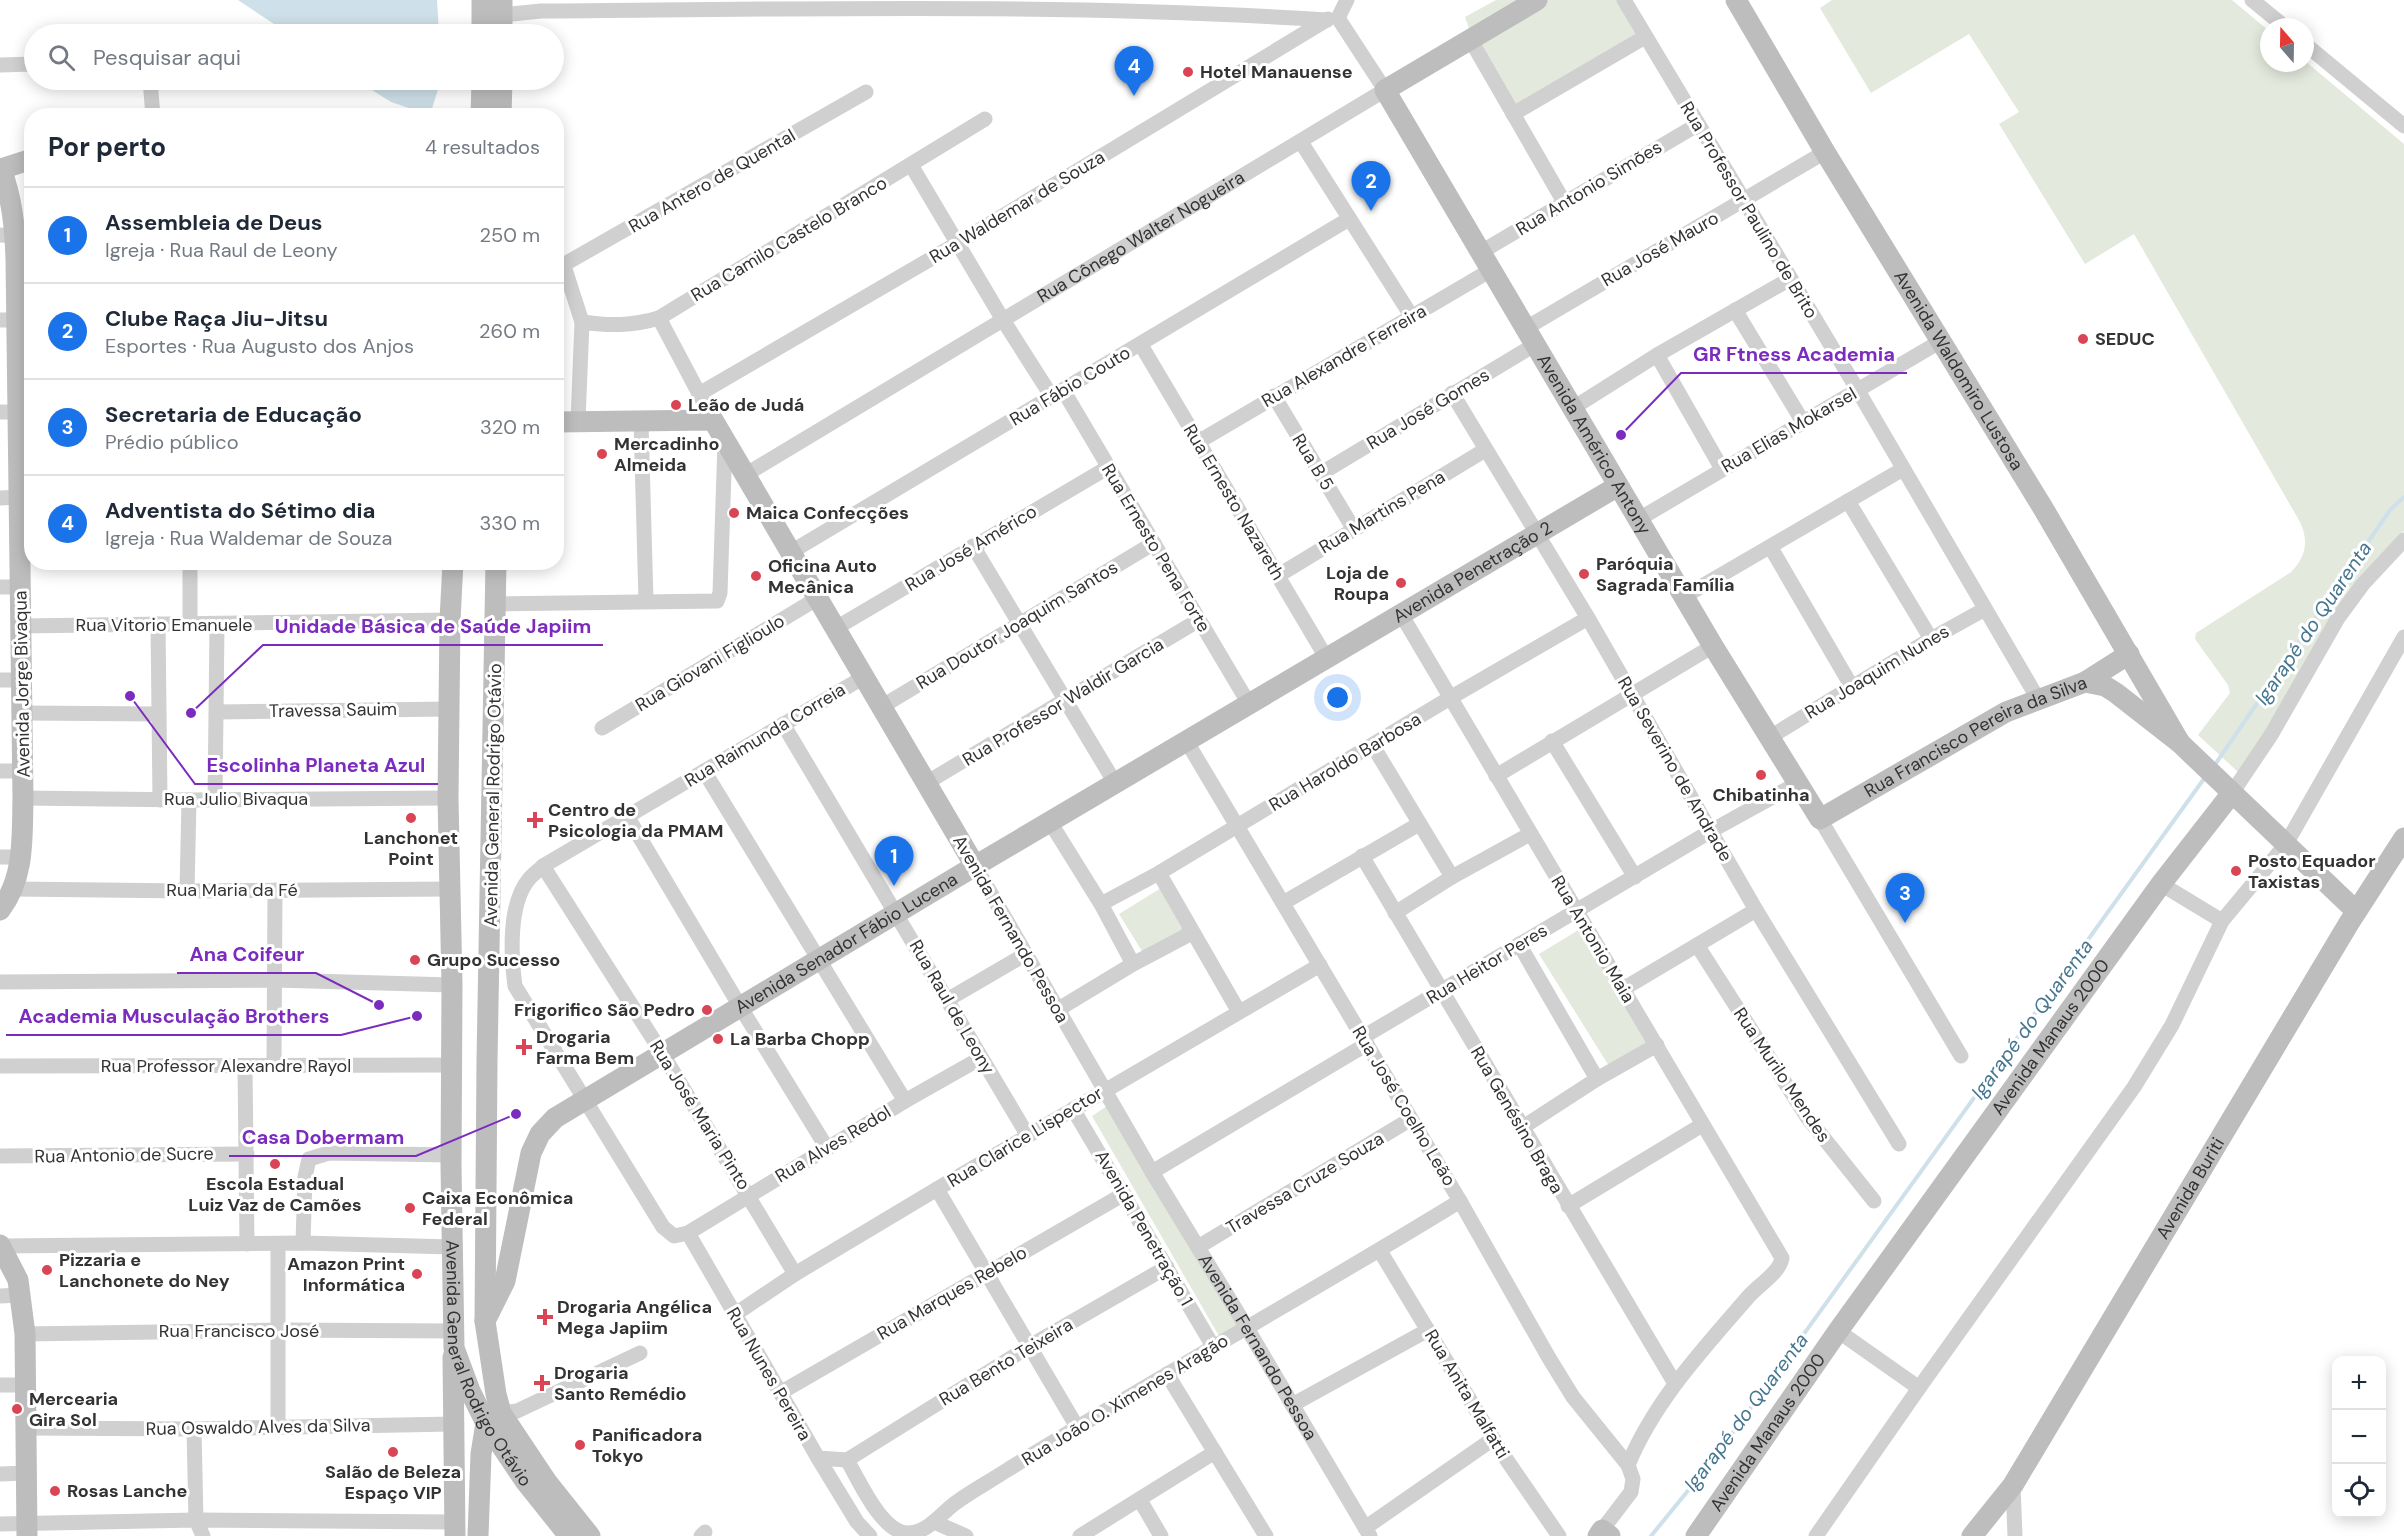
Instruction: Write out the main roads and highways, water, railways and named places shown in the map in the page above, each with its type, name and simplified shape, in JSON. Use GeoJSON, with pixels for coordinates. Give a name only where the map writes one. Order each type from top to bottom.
{"type":"FeatureCollection","features":[{"type":"Feature","properties":{"kind":"waterway","name":"Igarapé do Quarenta"},"geometry":{"type":"LineString","coordinates":[[2214,766],[2390,510],[2404,497]]}},
{"type":"Feature","properties":{"kind":"waterway","name":"Igarapé do Quarenta"},"geometry":{"type":"LineString","coordinates":[[1651,1536],[1713,1460],[2206,776]]}},
{"type":"Feature","properties":{"kind":"place","name":"Hotel Manauense"},"geometry":{"type":"Point","coordinates":[1188,72]}},
{"type":"Feature","properties":{"kind":"place","name":"Adventista do Sétimo dia"},"geometry":{"type":"Point","coordinates":[1134,96]}},
{"type":"Feature","properties":{"kind":"place","name":"Clube Raça Jiu-Jitsu"},"geometry":{"type":"Point","coordinates":[1371,211]}},
{"type":"Feature","properties":{"kind":"place","name":"SEDUC"},"geometry":{"type":"Point","coordinates":[2083,339]}},
{"type":"Feature","properties":{"kind":"place","name":"Leão de Judá"},"geometry":{"type":"Point","coordinates":[676,405]}},
{"type":"Feature","properties":{"kind":"place","name":"GR Ftness Academia"},"geometry":{"type":"Point","coordinates":[1621,435]}},
{"type":"Feature","properties":{"kind":"place","name":"Mercadinho Almeida"},"geometry":{"type":"Point","coordinates":[602,454]}},
{"type":"Feature","properties":{"kind":"place","name":"Maica Confecções"},"geometry":{"type":"Point","coordinates":[734,513]}},
{"type":"Feature","properties":{"kind":"place","name":"Paróquia Sagrada Família"},"geometry":{"type":"Point","coordinates":[1584,574]}},
{"type":"Feature","properties":{"kind":"place","name":"Oficina Auto Mecânica"},"geometry":{"type":"Point","coordinates":[756,576]}},
{"type":"Feature","properties":{"kind":"place","name":"Loja de Roupa"},"geometry":{"type":"Point","coordinates":[1401,583]}},
{"type":"Feature","properties":{"kind":"place","name":"Escolinha Planeta Azul"},"geometry":{"type":"Point","coordinates":[130,696]}},
{"type":"Feature","properties":{"kind":"place","name":"Unidade Básica de Saúde Japiim"},"geometry":{"type":"Point","coordinates":[191,713]}},
{"type":"Feature","properties":{"kind":"place","name":"Chibatinha"},"geometry":{"type":"Point","coordinates":[1761,775]}},
{"type":"Feature","properties":{"kind":"place","name":"Lanchonet Point"},"geometry":{"type":"Point","coordinates":[411,818]}},
{"type":"Feature","properties":{"kind":"place","name":"Centro de Psicologia da PMAM"},"geometry":{"type":"Point","coordinates":[535,820]}},
{"type":"Feature","properties":{"kind":"place","name":"Posto Equador Taxistas"},"geometry":{"type":"Point","coordinates":[2236,871]}},
{"type":"Feature","properties":{"kind":"place","name":"Assembleia de Deus"},"geometry":{"type":"Point","coordinates":[894,886]}},
{"type":"Feature","properties":{"kind":"place","name":"Secretaria de Educação"},"geometry":{"type":"Point","coordinates":[1905,923]}},
{"type":"Feature","properties":{"kind":"place","name":"Grupo Sucesso"},"geometry":{"type":"Point","coordinates":[415,960]}},
{"type":"Feature","properties":{"kind":"place","name":"Ana Coifeur"},"geometry":{"type":"Point","coordinates":[379,1005]}},
{"type":"Feature","properties":{"kind":"place","name":"Frigorifico São Pedro"},"geometry":{"type":"Point","coordinates":[707,1010]}},
{"type":"Feature","properties":{"kind":"place","name":"Academia Musculação Brothers"},"geometry":{"type":"Point","coordinates":[417,1016]}},
{"type":"Feature","properties":{"kind":"place","name":"La Barba Chopp"},"geometry":{"type":"Point","coordinates":[718,1039]}},
{"type":"Feature","properties":{"kind":"place","name":"Drogaria Farma Bem"},"geometry":{"type":"Point","coordinates":[524,1047]}},
{"type":"Feature","properties":{"kind":"place","name":"Casa Dobermam"},"geometry":{"type":"Point","coordinates":[516,1114]}},
{"type":"Feature","properties":{"kind":"place","name":"Escola Estadual Luiz Vaz de Camões"},"geometry":{"type":"Point","coordinates":[275,1164]}},
{"type":"Feature","properties":{"kind":"place","name":"Caixa Econômica Federal"},"geometry":{"type":"Point","coordinates":[410,1208]}},
{"type":"Feature","properties":{"kind":"place","name":"Pizzaria e Lanchonete do Ney"},"geometry":{"type":"Point","coordinates":[47,1270]}},
{"type":"Feature","properties":{"kind":"place","name":"Amazon Print Informática"},"geometry":{"type":"Point","coordinates":[417,1274]}},
{"type":"Feature","properties":{"kind":"place","name":"Drogaria Angélica Mega Japiim"},"geometry":{"type":"Point","coordinates":[545,1317]}},
{"type":"Feature","properties":{"kind":"place","name":"Drogaria Santo Remédio"},"geometry":{"type":"Point","coordinates":[542,1383]}},
{"type":"Feature","properties":{"kind":"place","name":"Mercearia Gira Sol"},"geometry":{"type":"Point","coordinates":[17,1409]}},
{"type":"Feature","properties":{"kind":"place","name":"Panificadora Tokyo"},"geometry":{"type":"Point","coordinates":[580,1445]}},
{"type":"Feature","properties":{"kind":"place","name":"Salão de Beleza Espaço VIP"},"geometry":{"type":"Point","coordinates":[393,1452]}},
{"type":"Feature","properties":{"kind":"place","name":"Rosas Lanche"},"geometry":{"type":"Point","coordinates":[55,1491]}}]}
